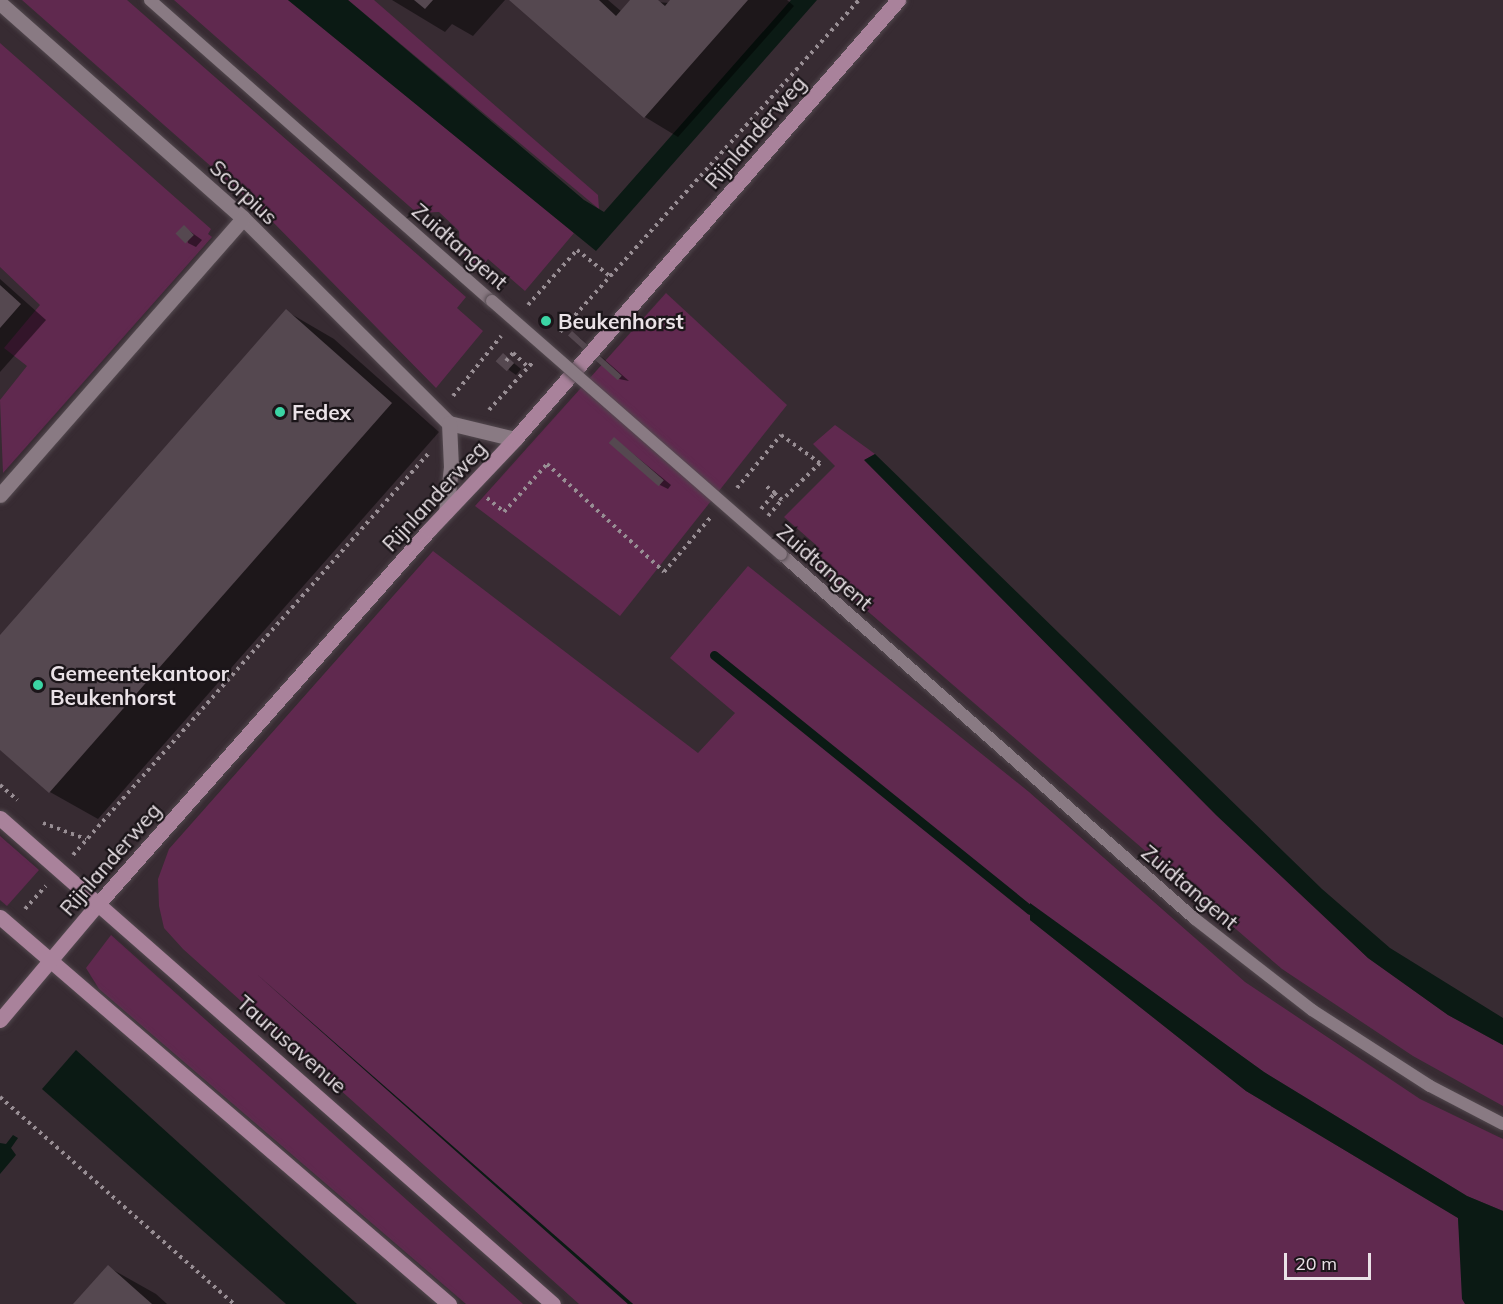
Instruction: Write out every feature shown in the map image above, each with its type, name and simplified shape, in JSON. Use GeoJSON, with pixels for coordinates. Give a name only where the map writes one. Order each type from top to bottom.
{"type":"FeatureCollection","features":[{"type":"Feature","properties":{"kind":"street","name":"Rijnlanderweg"},"geometry":{"type":"LineString","coordinates":[[0,1020],[97,905],[446,512],[515,439],[898,0]]}},
{"type":"Feature","properties":{"kind":"street","name":"Scorpius"},"geometry":{"type":"LineString","coordinates":[[0,3],[243,218],[449,423]]}},
{"type":"Feature","properties":{"kind":"street"},"geometry":{"type":"LineString","coordinates":[[0,495],[243,218]]}},
{"type":"Feature","properties":{"kind":"street"},"geometry":{"type":"LineString","coordinates":[[446,512],[451,467],[449,423],[515,439]]}},
{"type":"Feature","properties":{"kind":"street","name":"Taurusavenue"},"geometry":{"type":"LineString","coordinates":[[0,818],[553,1304]]}},
{"type":"Feature","properties":{"kind":"street"},"geometry":{"type":"LineString","coordinates":[[5,922],[449,1304]]}},
{"type":"Feature","properties":{"kind":"lane","name":"Zuidtangent"},"geometry":{"type":"LineString","coordinates":[[150,0],[1196,919],[1312,1010],[1430,1086],[1503,1124]]}},
{"type":"Feature","properties":{"kind":"path"},"geometry":{"type":"LineString","coordinates":[[528,306],[577,250],[611,277]]}},
{"type":"Feature","properties":{"kind":"path"},"geometry":{"type":"LineString","coordinates":[[453,396],[501,335]]}},
{"type":"Feature","properties":{"kind":"path"},"geometry":{"type":"LineString","coordinates":[[517,348],[506,361],[513,353],[528,367]]}},
{"type":"Feature","properties":{"kind":"path"},"geometry":{"type":"LineString","coordinates":[[729,496],[782,435],[820,463],[768,516]]}},
{"type":"Feature","properties":{"kind":"path"},"geometry":{"type":"LineString","coordinates":[[471,485],[504,512],[547,464],[664,572],[715,513]]}},
{"type":"Feature","properties":{"kind":"path"},"geometry":{"type":"LineString","coordinates":[[753,502],[761,509],[768,501],[775,493],[766,486],[774,493],[782,500]]}},
{"type":"Feature","properties":{"kind":"path"},"geometry":{"type":"LineString","coordinates":[[737,488],[745,495]]}},
{"type":"Feature","properties":{"kind":"path"},"geometry":{"type":"LineString","coordinates":[[0,785],[23,805]]}},
{"type":"Feature","properties":{"kind":"path"},"geometry":{"type":"LineString","coordinates":[[38,819],[46,825],[86,839]]}},
{"type":"Feature","properties":{"kind":"path","name":"Rijnlanderweg"},"geometry":{"type":"LineString","coordinates":[[5,922],[59,871]]}},
{"type":"Feature","properties":{"kind":"path"},"geometry":{"type":"LineString","coordinates":[[0,1097],[234,1304]]}},
{"type":"Feature","properties":{"kind":"shaded area"},"geometry":{"type":"Polygon","coordinates":[[[22,0],[127,0],[466,297],[457,308],[483,331],[436,388],[265,214],[22,0]]]}},
{"type":"Feature","properties":{"kind":"shaded area"},"geometry":{"type":"Polygon","coordinates":[[[174,0],[288,0],[574,233],[525,291],[488,259],[479,270],[460,251],[459,231],[439,212],[417,213],[174,0]]]}},
{"type":"Feature","properties":{"kind":"shaded area"},"geometry":{"type":"Polygon","coordinates":[[[288,0],[348,0],[584,200],[604,212],[791,0],[817,0],[596,251],[288,0]]]}},
{"type":"Feature","properties":{"kind":"shaded area"},"geometry":{"type":"Polygon","coordinates":[[[348,0],[374,0],[598,195],[599,209],[348,0]]]}},
{"type":"Feature","properties":{"kind":"shaded area"},"geometry":{"type":"Polygon","coordinates":[[[0,43],[211,229],[208,234],[212,237],[3,473],[0,400],[27,366],[4,348],[40,305],[0,267],[0,43]]]}},
{"type":"Feature","properties":{"kind":"shaded area"},"geometry":{"type":"Polygon","coordinates":[[[666,293],[787,405],[620,616],[475,506],[666,293]]]}},
{"type":"Feature","properties":{"kind":"shaded area"},"geometry":{"type":"Polygon","coordinates":[[[835,425],[875,454],[865,460],[1368,958],[1448,1015],[1503,1045],[1503,1106],[1413,1056],[1282,969],[806,558],[816,545],[784,517],[835,466],[813,444],[835,425]]]}},
{"type":"Feature","properties":{"kind":"shaded area"},"geometry":{"type":"Polygon","coordinates":[[[875,454],[1322,889],[1390,948],[1503,1018],[1503,1045],[1448,1015],[1368,958],[1216,815],[864,460],[875,454]]]}},
{"type":"Feature","properties":{"kind":"shaded area"},"geometry":{"type":"Polygon","coordinates":[[[433,551],[698,753],[735,713],[670,658],[748,566],[1029,792],[1245,982],[1420,1099],[1503,1139],[1503,1211],[1467,1196],[1264,1072],[1030,904],[1030,920],[1246,1091],[1458,1218],[1465,1304],[633,1304],[363,1068],[628,1304],[579,1304],[183,949],[164,928],[159,906],[158,879],[169,849],[433,551]]]}},
{"type":"Feature","properties":{"kind":"shaded area"},"geometry":{"type":"Polygon","coordinates":[[[0,836],[39,870],[7,906],[0,900],[0,836]]]}},
{"type":"Feature","properties":{"kind":"shaded area"},"geometry":{"type":"Polygon","coordinates":[[[1030,903],[1264,1072],[1467,1196],[1503,1211],[1503,1304],[1465,1304],[1462,1299],[1458,1218],[1246,1091],[1030,920],[1030,903]]]}},
{"type":"Feature","properties":{"kind":"shaded area"},"geometry":{"type":"Polygon","coordinates":[[[111,935],[523,1304],[466,1304],[99,989],[86,968],[111,935]]]}},
{"type":"Feature","properties":{"kind":"shaded area"},"geometry":{"type":"Polygon","coordinates":[[[243,962],[633,1304],[628,1304],[243,962]]]}},
{"type":"Feature","properties":{"kind":"shaded area"},"geometry":{"type":"Polygon","coordinates":[[[76,1050],[357,1304],[286,1304],[42,1089],[76,1050]]]}},
{"type":"Feature","properties":{"kind":"shaded area"},"geometry":{"type":"Polygon","coordinates":[[[13,1135],[18,1138],[11,1148],[16,1155],[0,1174],[0,1143],[6,1144],[13,1135]]]}},
{"type":"Feature","properties":{"kind":"building"},"geometry":{"type":"Polygon","coordinates":[[[414,0],[433,0],[425,9],[414,0]]]}},
{"type":"Feature","properties":{"kind":"building"},"geometry":{"type":"Polygon","coordinates":[[[509,0],[599,0],[616,16],[630,0],[658,0],[665,6],[670,0],[748,0],[644,118],[509,0]]]}},
{"type":"Feature","properties":{"kind":"building"},"geometry":{"type":"Polygon","coordinates":[[[184,225],[194,235],[185,243],[176,233],[184,225]]]}},
{"type":"Feature","properties":{"kind":"building"},"geometry":{"type":"Polygon","coordinates":[[[0,285],[21,304],[0,328],[0,285]]]}},
{"type":"Feature","properties":{"kind":"building"},"geometry":{"type":"Polygon","coordinates":[[[286,309],[392,403],[49,793],[0,750],[0,635],[286,309]]]}},
{"type":"Feature","properties":{"kind":"building"},"geometry":{"type":"Polygon","coordinates":[[[572,331],[622,376],[618,380],[568,335],[572,331]]]}},
{"type":"Feature","properties":{"kind":"building"},"geometry":{"type":"Polygon","coordinates":[[[503,353],[514,363],[507,371],[496,361],[503,353]]]}},
{"type":"Feature","properties":{"kind":"building"},"geometry":{"type":"Polygon","coordinates":[[[614,437],[664,480],[659,486],[609,443],[614,437]]]}},
{"type":"Feature","properties":{"kind":"building"},"geometry":{"type":"Polygon","coordinates":[[[108,1265],[152,1304],[73,1304],[108,1265]]]}},
{"type":"Feature","properties":{"kind":"waterway"},"geometry":{"type":"LineString","coordinates":[[714,655],[1030,910]]}},
{"type":"Feature","properties":{"kind":"place","name":"Beukenhorst"},"geometry":{"type":"Point","coordinates":[546,321]}},
{"type":"Feature","properties":{"kind":"place","name":"Fedex"},"geometry":{"type":"Point","coordinates":[280,412]}},
{"type":"Feature","properties":{"kind":"place","name":"Gemeentekantoor Beukenhorst"},"geometry":{"type":"Point","coordinates":[38,685]}}]}
